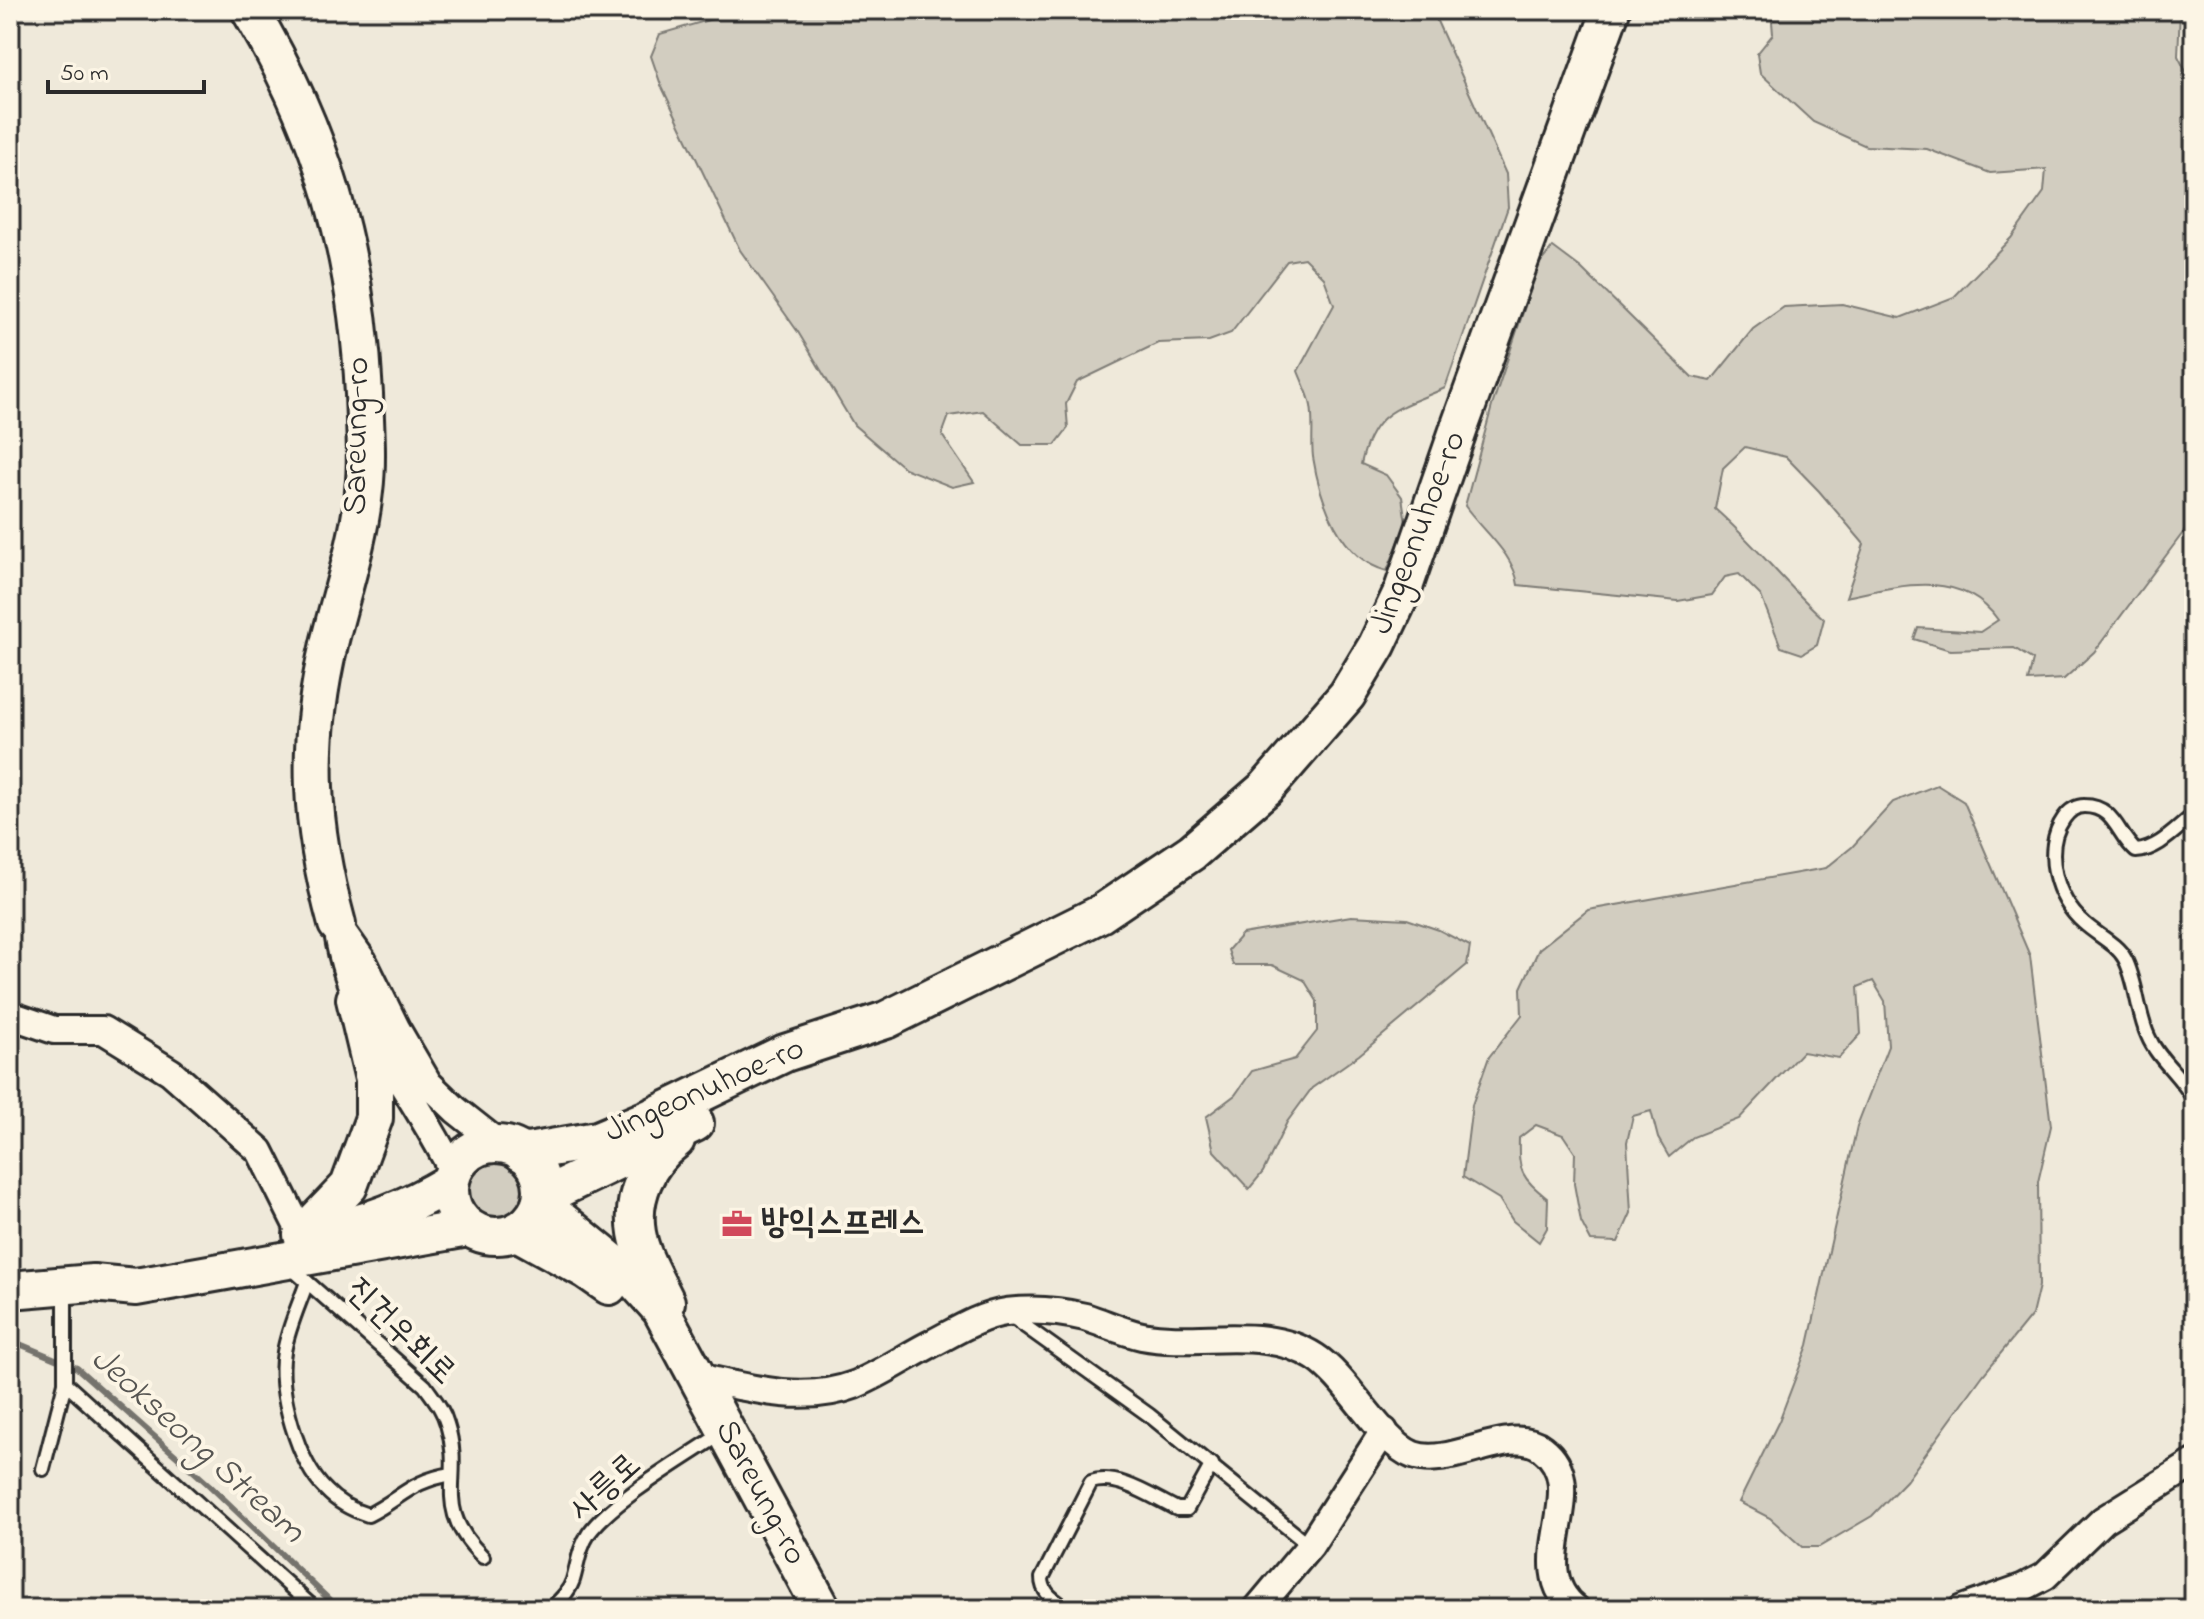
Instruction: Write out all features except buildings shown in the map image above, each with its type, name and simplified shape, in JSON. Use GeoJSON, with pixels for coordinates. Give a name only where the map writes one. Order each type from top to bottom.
{"type":"FeatureCollection","features":[{"type":"Feature","properties":{"kind":"main road","name":"Sareung-ro"},"geometry":{"type":"LineString","coordinates":[[250,10],[295,91],[319,150],[352,271],[362,367],[364,491],[317,698],[313,751],[313,810],[321,860],[337,924]]}},
{"type":"Feature","properties":{"kind":"main road","name":"Jingeonuhoe-ro"},"geometry":{"type":"LineString","coordinates":[[510,1148],[597,1140],[785,1053],[886,1020],[1100,914],[1192,852],[1266,788],[1347,695],[1377,645],[1403,590],[1611,10]]}},
{"type":"Feature","properties":{"kind":"main road"},"geometry":{"type":"LineString","coordinates":[[297,1259],[349,1186],[374,1118],[374,1079],[355,999]]}},
{"type":"Feature","properties":{"kind":"main road","name":"Jingeonuhoe-ro"},"geometry":{"type":"LineString","coordinates":[[541,1200],[865,1038],[886,1020]]}},
{"type":"Feature","properties":{"kind":"main road"},"geometry":{"type":"LineString","coordinates":[[698,1377],[637,1235],[636,1203],[647,1170],[663,1150],[707,1117]]}},
{"type":"Feature","properties":{"kind":"main road"},"geometry":{"type":"LineString","coordinates":[[297,1259],[373,1219],[419,1201],[451,1177],[466,1154],[482,1146],[510,1148],[529,1158],[539,1172],[541,1200],[531,1221],[517,1232],[501,1237],[484,1236],[468,1228],[453,1208],[450,1200],[451,1177]]}},
{"type":"Feature","properties":{"kind":"main road","name":"Sareung-ro"},"geometry":{"type":"LineString","coordinates":[[541,1200],[634,1280],[661,1310],[822,1600]]}},
{"type":"Feature","properties":{"kind":"main road"},"geometry":{"type":"LineString","coordinates":[[10,1290],[79,1284],[135,1267],[297,1259],[468,1228]]}},
{"type":"Feature","properties":{"kind":"main road","name":"Sareung-ro"},"geometry":{"type":"LineString","coordinates":[[517,1232],[586,1270],[630,1301],[666,1346],[698,1377]]}},
{"type":"Feature","properties":{"kind":"street","name":"Sareung-ro"},"geometry":{"type":"LineString","coordinates":[[337,924],[343,965],[355,999],[451,1177]]}},
{"type":"Feature","properties":{"kind":"street","name":"Sareung-ro"},"geometry":{"type":"LineString","coordinates":[[337,924],[363,961],[428,1083],[456,1110],[510,1148]]}},
{"type":"Feature","properties":{"kind":"street"},"geometry":{"type":"LineString","coordinates":[[10,1015],[54,1030],[103,1030],[171,1072],[260,1151],[297,1259]]}},
{"type":"Feature","properties":{"kind":"street"},"geometry":{"type":"LineString","coordinates":[[698,1377],[765,1391],[826,1391],[853,1385],[981,1318],[1005,1312],[1063,1313],[1143,1336],[1244,1339],[1292,1345],[1329,1367],[1400,1447],[1422,1457],[1439,1458],[1517,1440],[1532,1441],[1544,1449],[1561,1476],[1554,1578],[1560,1592],[1576,1609]]}},
{"type":"Feature","properties":{"kind":"street"},"geometry":{"type":"LineString","coordinates":[[1257,1609],[1310,1546],[1384,1431]]}},
{"type":"Feature","properties":{"kind":"street"},"geometry":{"type":"LineString","coordinates":[[1962,1609],[2024,1587],[2045,1576],[2103,1520],[2194,1463]]}},
{"type":"Feature","properties":{"kind":"lane"},"geometry":{"type":"LineString","coordinates":[[2194,815],[2158,844],[2146,851],[2136,851],[2104,810],[2079,806],[2068,812],[2059,825],[2054,840],[2054,856],[2059,884],[2072,911],[2120,952],[2126,961],[2148,1037],[2194,1100]]}},
{"type":"Feature","properties":{"kind":"lane","name":"진건우회로"},"geometry":{"type":"LineString","coordinates":[[297,1259],[425,1386],[442,1410],[452,1454],[451,1502],[457,1526],[466,1541],[483,1557]]}},
{"type":"Feature","properties":{"kind":"lane","name":"진건우회로"},"geometry":{"type":"LineString","coordinates":[[297,1259],[283,1354],[284,1374],[298,1444],[325,1490],[351,1510],[368,1515],[414,1485],[429,1478],[452,1474]]}},
{"type":"Feature","properties":{"kind":"lane"},"geometry":{"type":"LineString","coordinates":[[43,1469],[65,1383],[66,1334],[79,1284]]}},
{"type":"Feature","properties":{"kind":"lane"},"geometry":{"type":"LineString","coordinates":[[1005,1312],[1149,1415],[1310,1546]]}},
{"type":"Feature","properties":{"kind":"lane"},"geometry":{"type":"LineString","coordinates":[[65,1383],[315,1609]]}},
{"type":"Feature","properties":{"kind":"lane","name":"사릉로"},"geometry":{"type":"LineString","coordinates":[[551,1609],[565,1596],[573,1580],[582,1545],[591,1530],[613,1509],[726,1431]]}},
{"type":"Feature","properties":{"kind":"lane"},"geometry":{"type":"LineString","coordinates":[[1067,1609],[1046,1593],[1042,1578],[1091,1482],[1102,1478],[1115,1480],[1177,1509],[1187,1509],[1212,1464]]}},
{"type":"Feature","properties":{"kind":"shaded area"},"geometry":{"type":"Polygon","coordinates":[[[743,10],[1432,10],[1506,174],[1508,207],[1445,388],[1390,413],[1373,432],[1366,446],[1361,464],[1386,475],[1402,497],[1406,523],[1387,571],[1357,554],[1345,541],[1327,509],[1316,474],[1311,406],[1298,371],[1334,305],[1324,278],[1304,258],[1287,261],[1231,333],[1209,341],[1158,343],[1077,382],[1066,404],[1068,428],[1055,445],[1022,445],[983,411],[949,416],[942,435],[974,482],[952,487],[904,468],[854,425],[798,332],[740,250],[661,85],[651,56],[660,34],[743,10]]]}},
{"type":"Feature","properties":{"kind":"shaded area"},"geometry":{"type":"Polygon","coordinates":[[[1771,10],[2180,10],[2178,56],[2194,87],[2194,518],[2094,652],[2064,679],[2028,681],[2033,660],[2014,648],[1950,650],[1914,639],[1918,628],[1980,632],[1998,620],[1983,604],[1966,593],[1928,585],[1846,597],[1864,544],[1786,457],[1745,447],[1723,468],[1715,509],[1824,619],[1817,645],[1802,654],[1781,647],[1761,596],[1739,574],[1725,577],[1712,595],[1678,601],[1518,585],[1511,563],[1465,506],[1492,406],[1539,264],[1553,247],[1581,268],[1692,377],[1711,381],[1753,329],[1784,307],[1842,304],[1900,318],[1954,297],[2011,238],[2044,192],[2046,169],[1990,173],[1927,149],[1866,146],[1813,122],[1760,73],[1757,54],[1773,34],[1771,10]]]}},
{"type":"Feature","properties":{"kind":"shaded area"},"geometry":{"type":"Polygon","coordinates":[[[1937,785],[1964,802],[2030,956],[2051,1126],[2038,1182],[2039,1286],[2032,1315],[1983,1375],[1906,1481],[1872,1516],[1819,1547],[1802,1547],[1770,1518],[1739,1502],[1779,1421],[1808,1345],[1857,1126],[1888,1046],[1885,1001],[1873,981],[1858,987],[1861,1034],[1839,1058],[1802,1052],[1739,1119],[1693,1137],[1669,1157],[1658,1138],[1651,1111],[1633,1116],[1627,1142],[1631,1213],[1618,1242],[1591,1241],[1581,1222],[1574,1184],[1575,1153],[1563,1135],[1536,1125],[1519,1138],[1523,1173],[1548,1199],[1547,1228],[1539,1242],[1513,1221],[1499,1199],[1463,1177],[1472,1105],[1489,1057],[1522,1015],[1521,988],[1539,949],[1588,910],[1826,868],[1852,847],[1893,802],[1937,785]]]}},
{"type":"Feature","properties":{"kind":"shaded area"},"geometry":{"type":"Polygon","coordinates":[[[1351,916],[1407,919],[1439,930],[1470,946],[1467,965],[1359,1055],[1312,1088],[1287,1122],[1263,1172],[1249,1189],[1214,1151],[1206,1117],[1235,1095],[1252,1071],[1295,1059],[1317,1031],[1317,1001],[1304,980],[1272,965],[1233,965],[1228,950],[1242,934],[1351,916]]]}},
{"type":"Feature","properties":{"kind":"shaded area"},"geometry":{"type":"Polygon","coordinates":[[[496,1164],[514,1172],[522,1190],[514,1208],[496,1216],[478,1208],[470,1190],[478,1172],[496,1164]]]}},
{"type":"Feature","properties":{"kind":"waterway","name":"Jeokseong Stream"},"geometry":{"type":"LineString","coordinates":[[10,1340],[77,1368],[208,1484],[339,1609]]}},
{"type":"Feature","properties":{"kind":"place","name":"방익스프레스"},"geometry":{"type":"Point","coordinates":[737,1224]}}]}
